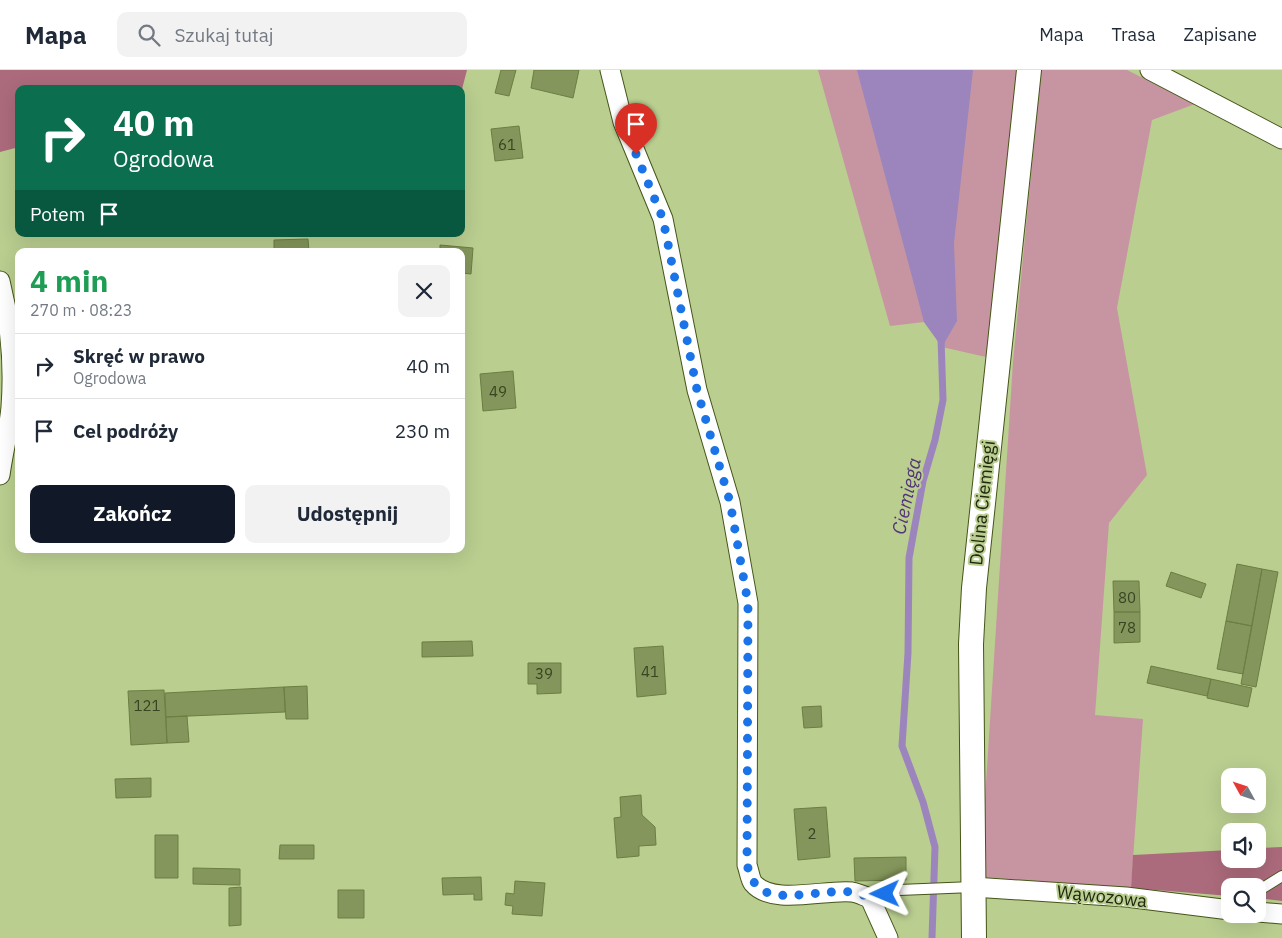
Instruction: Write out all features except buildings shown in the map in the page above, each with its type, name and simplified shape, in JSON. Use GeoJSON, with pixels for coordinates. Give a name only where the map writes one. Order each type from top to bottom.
{"type":"FeatureCollection","features":[{"type":"Feature","properties":{"kind":"street"},"geometry":{"type":"LineString","coordinates":[[610,70],[623,122],[663,219],[697,390],[730,502],[748,603],[747,865],[752,883],[767,893],[797,895],[853,892],[870,898],[888,938]]}},
{"type":"Feature","properties":{"kind":"street","name":"Dolina Ciemięgi"},"geometry":{"type":"LineString","coordinates":[[974,938],[971,644],[974,588],[1029,70]]}},
{"type":"Feature","properties":{"kind":"street"},"geometry":{"type":"LineString","coordinates":[[1150,70],[1282,139]]}},
{"type":"Feature","properties":{"kind":"street"},"geometry":{"type":"LineString","coordinates":[[0,281],[10,339],[11,389],[11,407],[0,475]]}},
{"type":"Feature","properties":{"kind":"street","name":"Wąwozowa"},"geometry":{"type":"LineString","coordinates":[[973,887],[1126,897],[1221,909]]}},
{"type":"Feature","properties":{"kind":"street"},"geometry":{"type":"LineString","coordinates":[[1266,913],[1282,914]]}},
{"type":"Feature","properties":{"kind":"lane"},"geometry":{"type":"LineString","coordinates":[[1266,886],[1282,876]]}},
{"type":"Feature","properties":{"kind":"lane"},"geometry":{"type":"LineString","coordinates":[[870,898],[899,890],[973,887]]}},
{"type":"Feature","properties":{"kind":"shaded area"},"geometry":{"type":"Polygon","coordinates":[[[0,70],[467,70],[463,85],[15,85],[15,148],[0,152],[0,70]]]}},
{"type":"Feature","properties":{"kind":"shaded area"},"geometry":{"type":"Polygon","coordinates":[[[818,70],[1018,70],[993,311],[986,357],[942,347],[924,322],[890,326],[818,70]]]}},
{"type":"Feature","properties":{"kind":"shaded area"},"geometry":{"type":"Polygon","coordinates":[[[857,70],[973,70],[954,243],[957,321],[942,347],[924,322],[857,70]]]}},
{"type":"Feature","properties":{"kind":"shaded area"},"geometry":{"type":"Polygon","coordinates":[[[1041,70],[1127,70],[1195,104],[1152,120],[1117,308],[1147,475],[1109,523],[1095,715],[1143,719],[1131,888],[980,877],[1013,362],[1041,70]]]}},
{"type":"Feature","properties":{"kind":"shaded area"},"geometry":{"type":"Polygon","coordinates":[[[1282,847],[1282,901],[1266,899],[1266,878],[1221,878],[1221,895],[1131,888],[1133,855],[1221,850],[1221,868],[1266,868],[1266,848],[1282,847]]]}},
{"type":"Feature","properties":{"kind":"waterway","name":"Ciemięga"},"geometry":{"type":"LineString","coordinates":[[932,938],[935,847],[923,802],[902,746],[908,653],[909,558],[923,481],[935,440],[943,400],[941,338]]}},
{"type":"Feature","properties":{"kind":"route"},"geometry":{"type":"LineString","coordinates":[[636,154],[663,219],[697,390],[730,502],[748,603],[747,865],[752,883],[767,893],[797,895],[853,892],[870,898],[885,894]]}}]}
